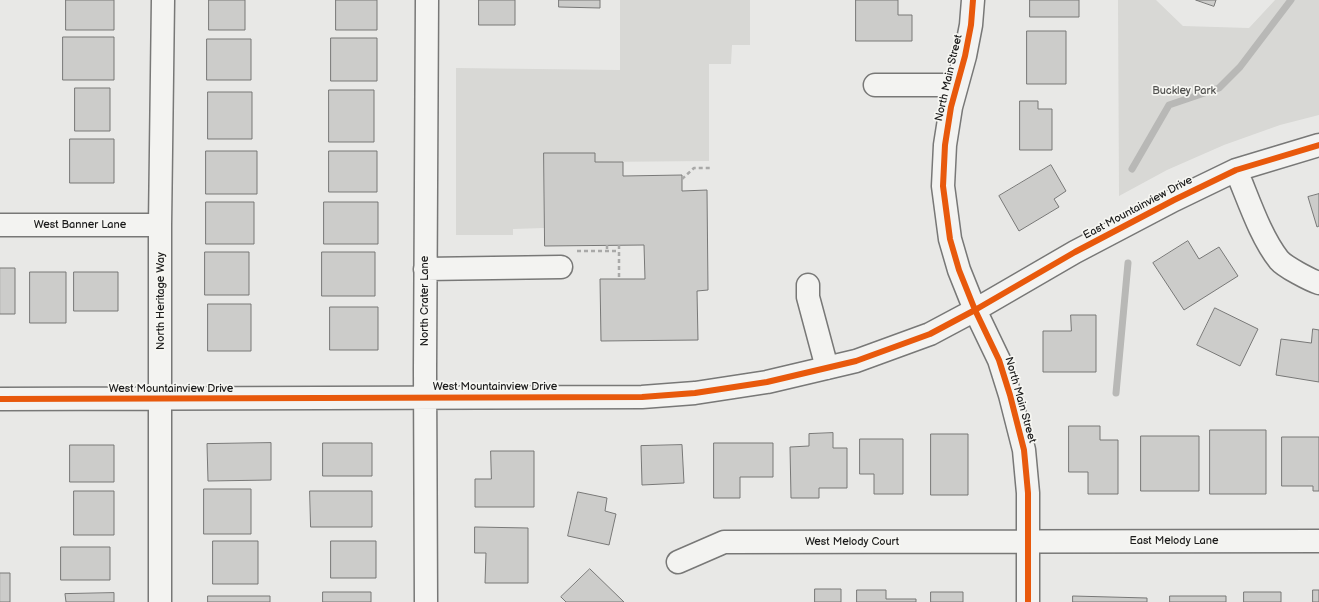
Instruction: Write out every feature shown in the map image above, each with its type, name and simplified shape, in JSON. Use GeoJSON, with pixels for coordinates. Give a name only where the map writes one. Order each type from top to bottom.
{"type":"FeatureCollection","features":[{"type":"Feature","properties":{"kind":"street","name":"North Heritage Way"},"geometry":{"type":"LineString","coordinates":[[160,602],[160,225],[163,0]]}},
{"type":"Feature","properties":{"kind":"street","name":"North Crater Lane"},"geometry":{"type":"LineString","coordinates":[[426,602],[425,397],[427,0]]}},
{"type":"Feature","properties":{"kind":"street","name":"North Main Street"},"geometry":{"type":"LineString","coordinates":[[973,0],[971,25],[952,107],[945,145],[943,186],[950,239],[959,270],[975,310],[999,360],[1010,394],[1024,450],[1028,493],[1028,602]]}},
{"type":"Feature","properties":{"kind":"street"},"geometry":{"type":"LineString","coordinates":[[875,85],[957,85]]}},
{"type":"Feature","properties":{"kind":"street","name":"East Mountainview Drive"},"geometry":{"type":"LineString","coordinates":[[975,310],[1075,252],[1174,200],[1236,170],[1319,145]]}},
{"type":"Feature","properties":{"kind":"street"},"geometry":{"type":"LineString","coordinates":[[1236,170],[1262,232],[1280,261],[1310,280],[1319,283]]}},
{"type":"Feature","properties":{"kind":"street","name":"West Banner Lane"},"geometry":{"type":"LineString","coordinates":[[0,225],[160,225]]}},
{"type":"Feature","properties":{"kind":"street"},"geometry":{"type":"LineString","coordinates":[[426,269],[565,259]]}},
{"type":"Feature","properties":{"kind":"street"},"geometry":{"type":"LineString","coordinates":[[808,285],[808,297],[827,368]]}},
{"type":"Feature","properties":{"kind":"street","name":"West Mountainview Drive"},"geometry":{"type":"LineString","coordinates":[[0,399],[642,397],[695,393],[767,382],[856,361],[930,334],[975,310]]}},
{"type":"Feature","properties":{"kind":"street","name":"East Melody Lane"},"geometry":{"type":"LineString","coordinates":[[1029,542],[1319,540]]}},
{"type":"Feature","properties":{"kind":"street","name":"West Melody Court"},"geometry":{"type":"LineString","coordinates":[[678,562],[724,542],[1029,542]]}},
{"type":"Feature","properties":{"kind":"path"},"geometry":{"type":"LineString","coordinates":[[682,179],[694,168],[712,168]]}},
{"type":"Feature","properties":{"kind":"path"},"geometry":{"type":"LineString","coordinates":[[607,245],[607,251]]}},
{"type":"Feature","properties":{"kind":"path"},"geometry":{"type":"LineString","coordinates":[[619,245],[619,279]]}},
{"type":"Feature","properties":{"kind":"path"},"geometry":{"type":"LineString","coordinates":[[565,259],[607,251],[619,251]]}},
{"type":"Feature","properties":{"kind":"shaded area"},"geometry":{"type":"Polygon","coordinates":[[[620,0],[750,0],[750,45],[732,45],[731,64],[709,64],[709,161],[595,162],[594,153],[544,153],[544,228],[513,229],[513,235],[456,235],[456,68],[620,70],[620,0]]]}},
{"type":"Feature","properties":{"kind":"shaded area","name":"Buckley Park"},"geometry":{"type":"Polygon","coordinates":[[[1118,0],[1156,0],[1183,26],[1249,28],[1275,0],[1319,0],[1319,115],[1280,125],[1224,145],[1167,170],[1119,196],[1118,0]]]}},
{"type":"Feature","properties":{"kind":"building"},"geometry":{"type":"Polygon","coordinates":[[[66,0],[114,0],[114,30],[66,30],[66,0]]]}},
{"type":"Feature","properties":{"kind":"building"},"geometry":{"type":"Polygon","coordinates":[[[209,0],[245,0],[245,30],[209,30],[209,0]]]}},
{"type":"Feature","properties":{"kind":"building"},"geometry":{"type":"Polygon","coordinates":[[[336,0],[377,0],[377,30],[336,30],[336,0]]]}},
{"type":"Feature","properties":{"kind":"building"},"geometry":{"type":"Polygon","coordinates":[[[479,0],[515,0],[515,25],[479,25],[479,0]]]}},
{"type":"Feature","properties":{"kind":"building"},"geometry":{"type":"Polygon","coordinates":[[[559,0],[600,0],[600,8],[559,7],[559,0]]]}},
{"type":"Feature","properties":{"kind":"building"},"geometry":{"type":"Polygon","coordinates":[[[856,0],[898,0],[898,15],[912,15],[912,41],[856,41],[856,0]]]}},
{"type":"Feature","properties":{"kind":"building"},"geometry":{"type":"Polygon","coordinates":[[[1030,0],[1079,0],[1079,17],[1030,17],[1030,0]]]}},
{"type":"Feature","properties":{"kind":"building"},"geometry":{"type":"Polygon","coordinates":[[[1196,0],[1216,0],[1214,6],[1196,0]]]}},
{"type":"Feature","properties":{"kind":"building"},"geometry":{"type":"Polygon","coordinates":[[[1027,31],[1066,31],[1066,84],[1027,84],[1027,31]]]}},
{"type":"Feature","properties":{"kind":"building"},"geometry":{"type":"Polygon","coordinates":[[[63,37],[114,37],[114,80],[63,80],[63,37]]]}},
{"type":"Feature","properties":{"kind":"building"},"geometry":{"type":"Polygon","coordinates":[[[331,38],[377,38],[377,81],[331,81],[331,38]]]}},
{"type":"Feature","properties":{"kind":"building"},"geometry":{"type":"Polygon","coordinates":[[[207,39],[251,39],[251,80],[207,80],[207,39]]]}},
{"type":"Feature","properties":{"kind":"building"},"geometry":{"type":"Polygon","coordinates":[[[75,88],[110,88],[110,131],[75,131],[75,88]]]}},
{"type":"Feature","properties":{"kind":"building"},"geometry":{"type":"Polygon","coordinates":[[[329,90],[374,90],[374,142],[329,142],[329,90]]]}},
{"type":"Feature","properties":{"kind":"building"},"geometry":{"type":"Polygon","coordinates":[[[208,92],[252,92],[252,139],[208,139],[208,92]]]}},
{"type":"Feature","properties":{"kind":"building"},"geometry":{"type":"Polygon","coordinates":[[[1020,101],[1038,101],[1038,109],[1052,109],[1052,150],[1020,150],[1020,101]]]}},
{"type":"Feature","properties":{"kind":"building"},"geometry":{"type":"Polygon","coordinates":[[[70,139],[114,139],[114,183],[70,183],[70,139]]]}},
{"type":"Feature","properties":{"kind":"building"},"geometry":{"type":"Polygon","coordinates":[[[206,151],[257,151],[257,194],[206,194],[206,151]]]}},
{"type":"Feature","properties":{"kind":"building"},"geometry":{"type":"Polygon","coordinates":[[[329,151],[377,151],[377,192],[329,192],[329,151]]]}},
{"type":"Feature","properties":{"kind":"building"},"geometry":{"type":"Polygon","coordinates":[[[544,153],[595,153],[595,162],[623,162],[623,176],[682,175],[682,191],[707,190],[708,290],[697,291],[698,340],[601,341],[600,279],[645,279],[644,245],[545,246],[544,153]]]}},
{"type":"Feature","properties":{"kind":"building"},"geometry":{"type":"Polygon","coordinates":[[[1051,165],[1066,191],[1054,199],[1059,207],[1019,231],[999,196],[1051,165]]]}},
{"type":"Feature","properties":{"kind":"building"},"geometry":{"type":"Polygon","coordinates":[[[1319,194],[1319,226],[1317,227],[1308,197],[1319,194]]]}},
{"type":"Feature","properties":{"kind":"building"},"geometry":{"type":"Polygon","coordinates":[[[206,202],[254,202],[254,244],[206,244],[206,202]]]}},
{"type":"Feature","properties":{"kind":"building"},"geometry":{"type":"Polygon","coordinates":[[[324,202],[378,202],[378,244],[324,244],[324,202]]]}},
{"type":"Feature","properties":{"kind":"building"},"geometry":{"type":"Polygon","coordinates":[[[1188,241],[1199,259],[1219,247],[1238,276],[1184,310],[1153,263],[1188,241]]]}},
{"type":"Feature","properties":{"kind":"building"},"geometry":{"type":"Polygon","coordinates":[[[205,252],[249,252],[249,295],[205,295],[205,252]]]}},
{"type":"Feature","properties":{"kind":"building"},"geometry":{"type":"Polygon","coordinates":[[[322,252],[375,252],[375,296],[322,296],[322,252]]]}},
{"type":"Feature","properties":{"kind":"building"},"geometry":{"type":"Polygon","coordinates":[[[0,268],[15,268],[15,314],[0,314],[0,268]]]}},
{"type":"Feature","properties":{"kind":"building"},"geometry":{"type":"Polygon","coordinates":[[[30,272],[66,272],[66,323],[30,323],[30,272]]]}},
{"type":"Feature","properties":{"kind":"building"},"geometry":{"type":"Polygon","coordinates":[[[74,272],[118,272],[118,311],[74,311],[74,272]]]}},
{"type":"Feature","properties":{"kind":"building"},"geometry":{"type":"Polygon","coordinates":[[[208,304],[251,304],[251,351],[208,351],[208,304]]]}},
{"type":"Feature","properties":{"kind":"building"},"geometry":{"type":"Polygon","coordinates":[[[330,307],[378,307],[378,350],[330,350],[330,307]]]}},
{"type":"Feature","properties":{"kind":"building"},"geometry":{"type":"Polygon","coordinates":[[[1215,308],[1258,329],[1240,366],[1197,345],[1215,308]]]}},
{"type":"Feature","properties":{"kind":"building"},"geometry":{"type":"Polygon","coordinates":[[[1071,315],[1096,315],[1096,372],[1043,372],[1043,331],[1071,331],[1071,315]]]}},
{"type":"Feature","properties":{"kind":"building"},"geometry":{"type":"Polygon","coordinates":[[[1313,329],[1319,330],[1319,382],[1276,375],[1281,339],[1311,343],[1313,329]]]}},
{"type":"Feature","properties":{"kind":"building"},"geometry":{"type":"Polygon","coordinates":[[[1069,426],[1100,426],[1100,440],[1118,440],[1118,494],[1088,494],[1088,472],[1069,472],[1069,426]]]}},
{"type":"Feature","properties":{"kind":"building"},"geometry":{"type":"Polygon","coordinates":[[[1210,430],[1266,430],[1266,494],[1210,494],[1210,430]]]}},
{"type":"Feature","properties":{"kind":"building"},"geometry":{"type":"Polygon","coordinates":[[[833,433],[833,448],[847,448],[847,488],[819,488],[819,498],[791,498],[790,447],[809,446],[809,434],[833,433]]]}},
{"type":"Feature","properties":{"kind":"building"},"geometry":{"type":"Polygon","coordinates":[[[931,434],[968,434],[968,495],[931,495],[931,434]]]}},
{"type":"Feature","properties":{"kind":"building"},"geometry":{"type":"Polygon","coordinates":[[[1141,436],[1199,436],[1199,491],[1141,491],[1141,436]]]}},
{"type":"Feature","properties":{"kind":"building"},"geometry":{"type":"Polygon","coordinates":[[[1282,437],[1319,437],[1319,491],[1313,491],[1313,486],[1282,486],[1282,437]]]}},
{"type":"Feature","properties":{"kind":"building"},"geometry":{"type":"Polygon","coordinates":[[[860,439],[903,439],[903,494],[874,494],[874,474],[860,474],[860,439]]]}},
{"type":"Feature","properties":{"kind":"building"},"geometry":{"type":"Polygon","coordinates":[[[271,443],[271,480],[208,481],[207,444],[271,443]]]}},
{"type":"Feature","properties":{"kind":"building"},"geometry":{"type":"Polygon","coordinates":[[[323,443],[372,443],[372,476],[323,476],[323,443]]]}},
{"type":"Feature","properties":{"kind":"building"},"geometry":{"type":"Polygon","coordinates":[[[714,443],[773,443],[773,477],[740,477],[740,498],[714,498],[714,443]]]}},
{"type":"Feature","properties":{"kind":"building"},"geometry":{"type":"Polygon","coordinates":[[[70,445],[114,445],[114,482],[70,482],[70,445]]]}},
{"type":"Feature","properties":{"kind":"building"},"geometry":{"type":"Polygon","coordinates":[[[682,445],[684,483],[642,485],[641,446],[682,445]]]}},
{"type":"Feature","properties":{"kind":"building"},"geometry":{"type":"Polygon","coordinates":[[[491,451],[534,451],[534,507],[475,507],[475,479],[491,479],[491,451]]]}},
{"type":"Feature","properties":{"kind":"building"},"geometry":{"type":"Polygon","coordinates":[[[204,489],[251,489],[251,534],[204,534],[204,489]]]}},
{"type":"Feature","properties":{"kind":"building"},"geometry":{"type":"Polygon","coordinates":[[[74,491],[114,491],[114,535],[74,535],[74,491]]]}},
{"type":"Feature","properties":{"kind":"building"},"geometry":{"type":"Polygon","coordinates":[[[310,491],[372,491],[372,527],[311,527],[310,491]]]}},
{"type":"Feature","properties":{"kind":"building"},"geometry":{"type":"Polygon","coordinates":[[[578,492],[607,498],[605,511],[616,514],[609,545],[568,536],[578,492]]]}},
{"type":"Feature","properties":{"kind":"building"},"geometry":{"type":"Polygon","coordinates":[[[475,527],[528,528],[528,583],[485,583],[486,553],[475,553],[475,527]]]}},
{"type":"Feature","properties":{"kind":"building"},"geometry":{"type":"Polygon","coordinates":[[[213,541],[258,541],[258,584],[213,584],[213,541]]]}},
{"type":"Feature","properties":{"kind":"building"},"geometry":{"type":"Polygon","coordinates":[[[331,541],[376,541],[376,578],[331,578],[331,541]]]}},
{"type":"Feature","properties":{"kind":"building"},"geometry":{"type":"Polygon","coordinates":[[[61,547],[110,547],[110,580],[61,580],[61,547]]]}},
{"type":"Feature","properties":{"kind":"building"},"geometry":{"type":"Polygon","coordinates":[[[590,569],[624,602],[566,602],[561,597],[590,569]]]}},
{"type":"Feature","properties":{"kind":"building"},"geometry":{"type":"Polygon","coordinates":[[[0,573],[10,573],[10,602],[0,602],[0,573]]]}},
{"type":"Feature","properties":{"kind":"building"},"geometry":{"type":"Polygon","coordinates":[[[815,589],[841,589],[841,602],[815,602],[815,589]]]}},
{"type":"Feature","properties":{"kind":"building"},"geometry":{"type":"Polygon","coordinates":[[[857,590],[886,590],[886,599],[916,599],[916,602],[857,602],[857,590]]]}},
{"type":"Feature","properties":{"kind":"building"},"geometry":{"type":"Polygon","coordinates":[[[1313,590],[1319,590],[1319,602],[1313,602],[1313,590]]]}},
{"type":"Feature","properties":{"kind":"building"},"geometry":{"type":"Polygon","coordinates":[[[323,592],[371,592],[371,602],[323,602],[323,592]]]}},
{"type":"Feature","properties":{"kind":"building"},"geometry":{"type":"Polygon","coordinates":[[[931,592],[963,592],[963,602],[931,602],[931,592]]]}},
{"type":"Feature","properties":{"kind":"building"},"geometry":{"type":"Polygon","coordinates":[[[1244,592],[1281,592],[1281,602],[1244,602],[1244,592]]]}},
{"type":"Feature","properties":{"kind":"building"},"geometry":{"type":"Polygon","coordinates":[[[114,593],[114,602],[66,602],[65,594],[114,593]]]}},
{"type":"Feature","properties":{"kind":"building"},"geometry":{"type":"Polygon","coordinates":[[[208,596],[270,596],[270,602],[208,602],[208,596]]]}},
{"type":"Feature","properties":{"kind":"building"},"geometry":{"type":"Polygon","coordinates":[[[1073,596],[1147,598],[1147,602],[1073,602],[1073,596]]]}},
{"type":"Feature","properties":{"kind":"building"},"geometry":{"type":"Polygon","coordinates":[[[1170,596],[1226,596],[1226,602],[1170,602],[1170,596]]]}},
{"type":"Feature","properties":{"kind":"waterway"},"geometry":{"type":"LineString","coordinates":[[1132,169],[1169,105],[1219,88],[1240,67],[1291,0]]}},
{"type":"Feature","properties":{"kind":"waterway"},"geometry":{"type":"LineString","coordinates":[[1116,393],[1128,263]]}},
{"type":"Feature","properties":{"kind":"cycle path"},"geometry":{"type":"LineString","coordinates":[[973,0],[971,25],[965,56],[951,107],[945,145],[943,186],[950,239],[959,270],[975,310],[999,360],[1010,395],[1024,450],[1028,493],[1028,602]]}},
{"type":"Feature","properties":{"kind":"cycle path"},"geometry":{"type":"LineString","coordinates":[[0,399],[642,397],[695,393],[767,382],[856,361],[930,334],[975,310],[1075,252],[1174,200],[1236,170],[1319,145]]}}]}
